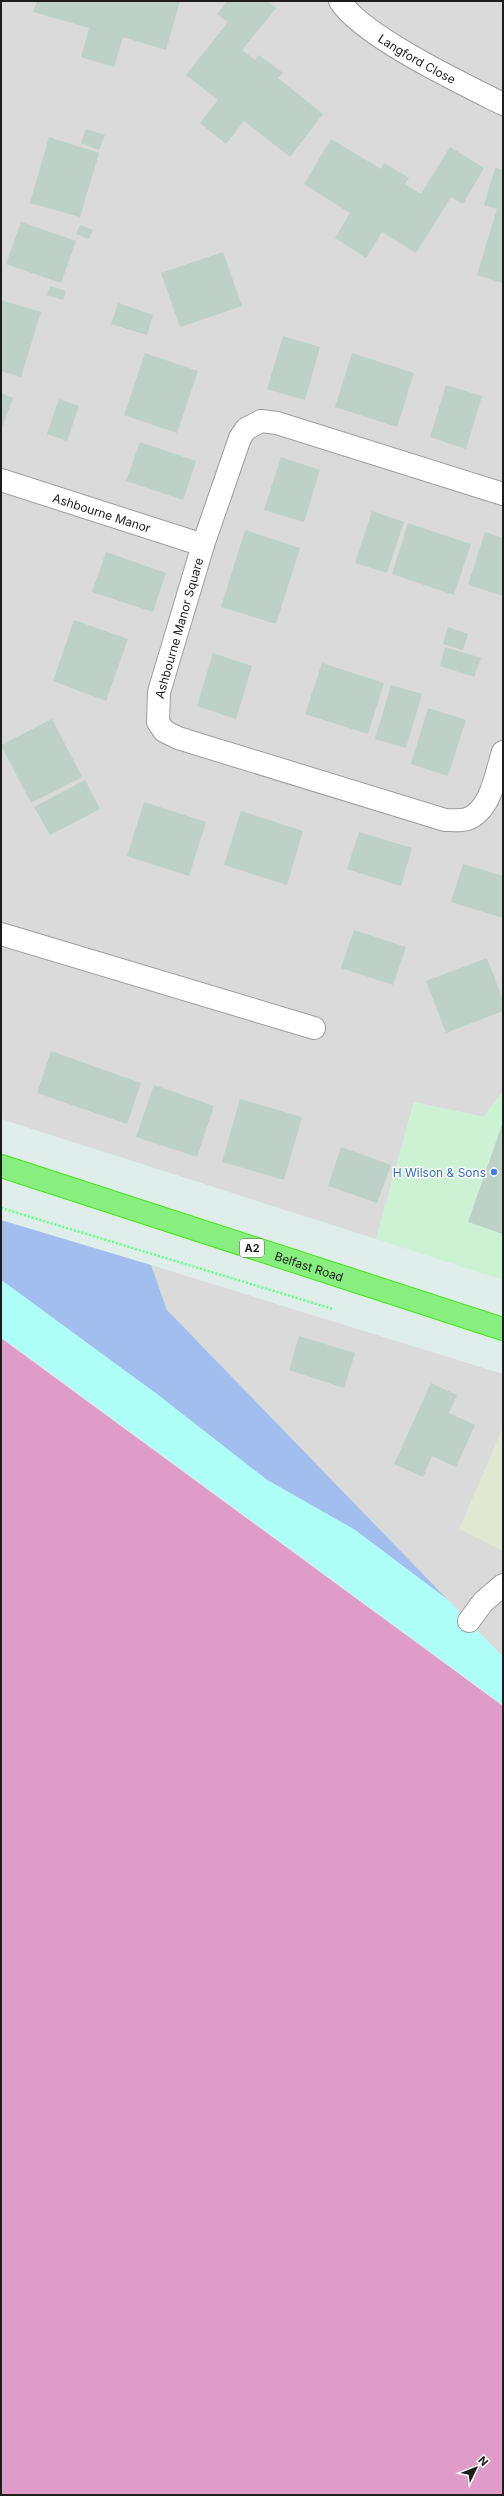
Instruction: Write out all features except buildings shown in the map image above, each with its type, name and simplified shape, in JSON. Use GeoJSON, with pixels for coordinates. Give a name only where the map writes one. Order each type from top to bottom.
{"type":"FeatureCollection","features":[{"type":"Feature","properties":{"kind":"highway","name":"Belfast Road"},"geometry":{"type":"LineString","coordinates":[[1,1166],[503,1329]]}},
{"type":"Feature","properties":{"kind":"street","name":"Langford Close"},"geometry":{"type":"LineString","coordinates":[[340,1],[347,13],[394,44],[451,78],[503,104]]}},
{"type":"Feature","properties":{"kind":"street","name":"Ashbourne Manor Square"},"geometry":{"type":"LineString","coordinates":[[503,494],[277,423],[261,421],[246,429],[240,438],[203,545],[159,692],[158,722],[164,731],[185,741],[445,820],[466,819],[478,812],[491,790],[503,752]]}},
{"type":"Feature","properties":{"kind":"street","name":"Ashbourne Manor"},"geometry":{"type":"LineString","coordinates":[[1,480],[203,545]]}},
{"type":"Feature","properties":{"kind":"street"},"geometry":{"type":"LineString","coordinates":[[1,934],[314,1028]]}},
{"type":"Feature","properties":{"kind":"street"},"geometry":{"type":"LineString","coordinates":[[469,1621],[483,1602],[503,1585]]}},
{"type":"Feature","properties":{"kind":"path"},"geometry":{"type":"LineString","coordinates":[[1,1208],[335,1310]]}},
{"type":"Feature","properties":{"kind":"shaded area"},"geometry":{"type":"Polygon","coordinates":[[[1,1],[503,1],[503,1091],[483,1117],[414,1102],[376,1239],[1,1119],[1,1]]]}},
{"type":"Feature","properties":{"kind":"shaded area"},"geometry":{"type":"Polygon","coordinates":[[[503,1092],[503,1280],[376,1239],[414,1102],[483,1117],[503,1092]]]}},
{"type":"Feature","properties":{"kind":"shaded area"},"geometry":{"type":"Polygon","coordinates":[[[1,1220],[151,1265],[167,1310],[448,1600],[355,1530],[267,1480],[158,1395],[1,1280],[1,1220]]]}},
{"type":"Feature","properties":{"kind":"shaded area"},"geometry":{"type":"Polygon","coordinates":[[[151,1265],[503,1374],[503,1657],[167,1310],[151,1265]]]}},
{"type":"Feature","properties":{"kind":"shaded area"},"geometry":{"type":"Polygon","coordinates":[[[1,1338],[503,1706],[503,2495],[1,2495],[1,1338]]]}},
{"type":"Feature","properties":{"kind":"shaded area"},"geometry":{"type":"Polygon","coordinates":[[[503,1427],[503,1551],[459,1529],[503,1427]]]}},
{"type":"Feature","properties":{"kind":"sand"},"geometry":{"type":"Polygon","coordinates":[[[1,1280],[158,1395],[267,1480],[355,1530],[448,1600],[503,1657],[503,1705],[14,1346],[1,1339],[1,1280]]]}},
{"type":"Feature","properties":{"kind":"place","name":"H Wilson & Sons"},"geometry":{"type":"Point","coordinates":[494,1172]}}]}
